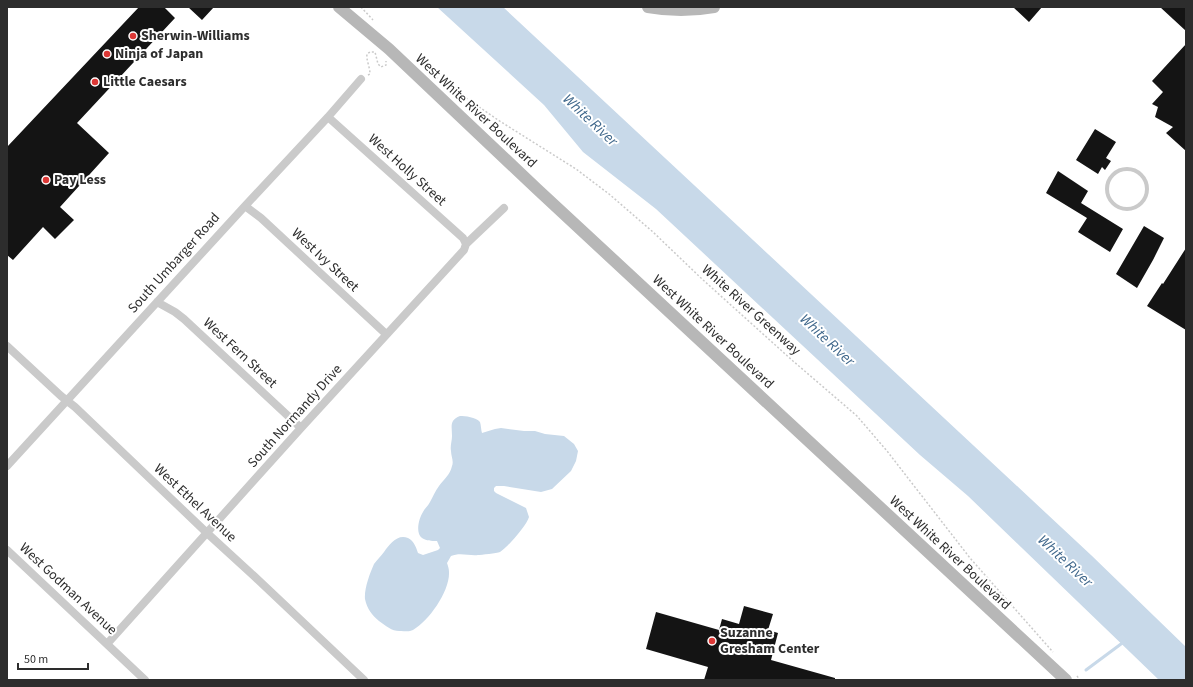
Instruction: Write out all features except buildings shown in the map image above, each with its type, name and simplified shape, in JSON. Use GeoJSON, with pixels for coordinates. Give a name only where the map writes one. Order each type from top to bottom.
{"type":"FeatureCollection","features":[{"type":"Feature","properties":{"kind":"street","name":"West White River Boulevard"},"geometry":{"type":"LineString","coordinates":[[339,7],[388,49],[543,194],[1069,676]]}},
{"type":"Feature","properties":{"kind":"street"},"geometry":{"type":"LineString","coordinates":[[648,7],[675,10],[698,10],[714,7]]}},
{"type":"Feature","properties":{"kind":"street","name":"South Umbarger Road"},"geometry":{"type":"LineString","coordinates":[[7,466],[328,117],[361,79]]}},
{"type":"Feature","properties":{"kind":"street","name":"West Holly Street"},"geometry":{"type":"LineString","coordinates":[[328,117],[463,238],[466,244]]}},
{"type":"Feature","properties":{"kind":"street","name":"West Ivy Street"},"geometry":{"type":"LineString","coordinates":[[245,206],[261,218],[386,334]]}},
{"type":"Feature","properties":{"kind":"street","name":"South Normandy Drive"},"geometry":{"type":"LineString","coordinates":[[107,644],[386,334],[464,250],[466,244],[504,208]]}},
{"type":"Feature","properties":{"kind":"street","name":"West Fern Street"},"geometry":{"type":"LineString","coordinates":[[157,302],[184,319],[301,428]]}},
{"type":"Feature","properties":{"kind":"street","name":"West Ethel Avenue"},"geometry":{"type":"LineString","coordinates":[[7,346],[67,400],[364,680]]}},
{"type":"Feature","properties":{"kind":"street","name":"West Godman Avenue"},"geometry":{"type":"LineString","coordinates":[[7,550],[145,680]]}},
{"type":"Feature","properties":{"kind":"lane"},"geometry":{"type":"LineString","coordinates":[[1131,169],[1142,176],[1147,187],[1146,194],[1139,204],[1127,208],[1120,207],[1114,204],[1110,199],[1107,186],[1109,180],[1118,171],[1131,169]]}},
{"type":"Feature","properties":{"kind":"path"},"geometry":{"type":"LineString","coordinates":[[361,7],[377,25]]}},
{"type":"Feature","properties":{"kind":"path"},"geometry":{"type":"LineString","coordinates":[[361,79],[370,74],[370,67],[366,58],[367,54],[370,52],[375,52],[378,64],[381,67],[386,65],[384,54],[388,49]]}},
{"type":"Feature","properties":{"kind":"path","name":"White River Greenway"},"geometry":{"type":"LineString","coordinates":[[434,75],[498,120],[576,169],[609,194],[652,232],[702,280],[793,361],[858,416],[970,558],[1053,653]]}},
{"type":"Feature","properties":{"kind":"path"},"geometry":{"type":"LineString","coordinates":[[1069,676],[1080,680]]}},
{"type":"Feature","properties":{"kind":"water","name":"White River"},"geometry":{"type":"Polygon","coordinates":[[[437,7],[503,7],[1091,555],[1186,647],[1186,680],[1159,680],[968,496],[920,455],[656,209],[583,152],[544,105],[437,7]]]}},
{"type":"Feature","properties":{"kind":"water"},"geometry":{"type":"Polygon","coordinates":[[[460,416],[478,420],[480,422],[482,433],[501,428],[535,431],[545,434],[564,436],[574,444],[578,451],[576,461],[571,471],[552,489],[541,492],[496,486],[494,491],[496,493],[526,508],[529,517],[521,531],[500,552],[480,555],[458,554],[451,556],[447,563],[449,572],[446,588],[432,613],[426,620],[413,630],[395,631],[379,621],[368,609],[365,599],[365,591],[368,581],[374,564],[391,543],[400,537],[410,539],[418,553],[423,555],[440,548],[437,541],[429,541],[420,536],[418,525],[424,511],[451,469],[453,462],[451,449],[452,424],[456,418],[460,416]]]}},
{"type":"Feature","properties":{"kind":"waterway"},"geometry":{"type":"LineString","coordinates":[[1086,670],[1125,641]]}},
{"type":"Feature","properties":{"kind":"place","name":"Sherwin-Williams"},"geometry":{"type":"Point","coordinates":[133,36]}},
{"type":"Feature","properties":{"kind":"place","name":"Ninja of Japan"},"geometry":{"type":"Point","coordinates":[107,54]}},
{"type":"Feature","properties":{"kind":"place","name":"Little Caesars"},"geometry":{"type":"Point","coordinates":[95,82]}},
{"type":"Feature","properties":{"kind":"place","name":"Pay Less"},"geometry":{"type":"Point","coordinates":[46,180]}},
{"type":"Feature","properties":{"kind":"place","name":"Suzanne Gresham Center"},"geometry":{"type":"Point","coordinates":[712,641]}}]}
